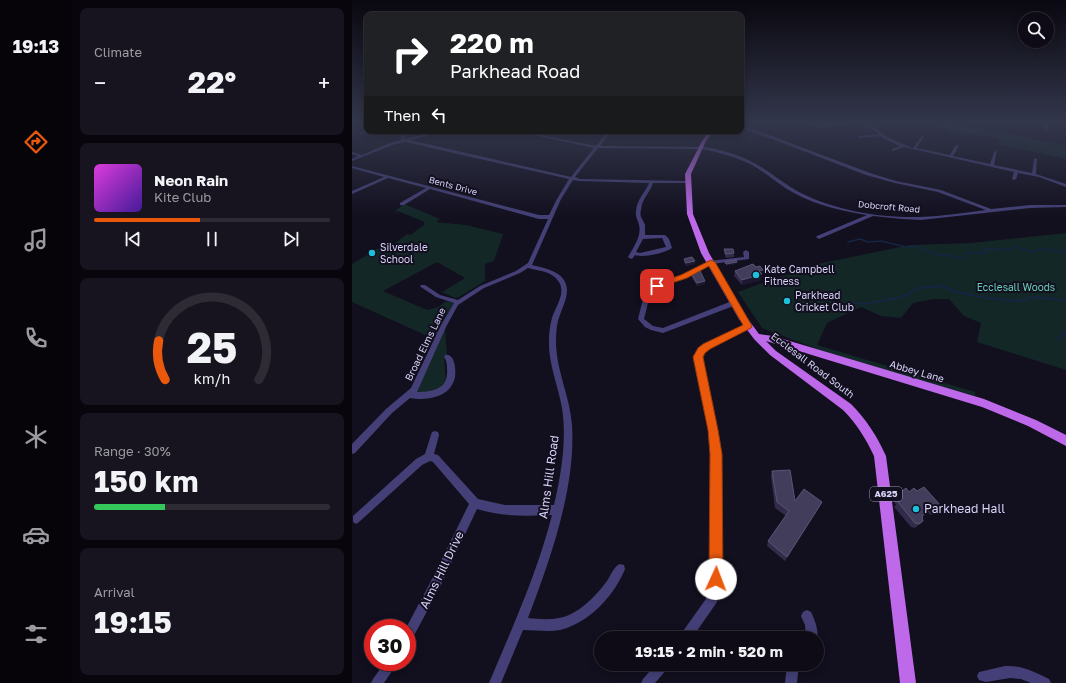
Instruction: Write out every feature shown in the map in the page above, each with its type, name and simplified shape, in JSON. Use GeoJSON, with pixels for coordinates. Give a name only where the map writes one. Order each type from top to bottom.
{"type":"FeatureCollection","features":[{"type":"Feature","properties":{"kind":"main road","name":"Ecclesall Road South"},"geometry":{"type":"LineString","coordinates":[[697,155],[690,168],[688,182],[690,214],[705,253],[748,326],[756,337],[773,353],[847,407],[857,417],[876,445],[883,469],[887,498],[893,567],[908,683]]}},
{"type":"Feature","properties":{"kind":"main road"},"geometry":{"type":"LineString","coordinates":[[748,326],[775,340],[771,346],[773,353]]}},
{"type":"Feature","properties":{"kind":"main road","name":"Abbey Lane"},"geometry":{"type":"LineString","coordinates":[[756,337],[764,337],[775,340],[984,403],[1032,423],[1066,441]]}},
{"type":"Feature","properties":{"kind":"street"},"geometry":{"type":"LineString","coordinates":[[469,155],[589,181],[688,182]]}},
{"type":"Feature","properties":{"kind":"street"},"geometry":{"type":"LineString","coordinates":[[527,266],[532,261],[550,218],[572,178],[590,155]]}},
{"type":"Feature","properties":{"kind":"street","name":"Dobcroft Road"},"geometry":{"type":"LineString","coordinates":[[732,155],[761,168],[784,186],[816,202],[872,215],[920,218],[1043,206],[1066,206]]}},
{"type":"Feature","properties":{"kind":"street"},"geometry":{"type":"LineString","coordinates":[[818,155],[868,174],[895,182],[939,191],[975,205],[997,210]]}},
{"type":"Feature","properties":{"kind":"street"},"geometry":{"type":"LineString","coordinates":[[933,160],[936,155]]}},
{"type":"Feature","properties":{"kind":"street"},"geometry":{"type":"LineString","coordinates":[[940,155],[1034,175],[1066,186]]}},
{"type":"Feature","properties":{"kind":"street"},"geometry":{"type":"LineString","coordinates":[[991,166],[995,155]]}},
{"type":"Feature","properties":{"kind":"street"},"geometry":{"type":"LineString","coordinates":[[352,160],[362,156]]}},
{"type":"Feature","properties":{"kind":"street"},"geometry":{"type":"LineString","coordinates":[[1034,175],[1036,159]]}},
{"type":"Feature","properties":{"kind":"street"},"geometry":{"type":"LineString","coordinates":[[972,169],[975,162]]}},
{"type":"Feature","properties":{"kind":"street","name":"Bents Drive"},"geometry":{"type":"LineString","coordinates":[[352,168],[539,217],[550,218]]}},
{"type":"Feature","properties":{"kind":"street"},"geometry":{"type":"LineString","coordinates":[[1014,180],[1016,171]]}},
{"type":"Feature","properties":{"kind":"street"},"geometry":{"type":"LineString","coordinates":[[352,193],[387,177]]}},
{"type":"Feature","properties":{"kind":"street"},"geometry":{"type":"LineString","coordinates":[[642,237],[663,236],[666,239],[669,248],[640,255],[633,255],[642,237],[642,224],[638,218],[637,212],[642,197],[649,188],[651,182]]}},
{"type":"Feature","properties":{"kind":"street"},"geometry":{"type":"LineString","coordinates":[[402,204],[429,188]]}},
{"type":"Feature","properties":{"kind":"street"},"geometry":{"type":"LineString","coordinates":[[975,205],[978,211],[976,212]]}},
{"type":"Feature","properties":{"kind":"street"},"geometry":{"type":"LineString","coordinates":[[819,237],[872,215]]}},
{"type":"Feature","properties":{"kind":"street"},"geometry":{"type":"LineString","coordinates":[[734,303],[663,331],[656,330],[642,321],[646,299],[652,288],[684,276],[711,262],[747,258],[746,252]]}},
{"type":"Feature","properties":{"kind":"street","name":"Broad Elms Lane"},"geometry":{"type":"LineString","coordinates":[[352,450],[401,400],[410,395],[418,383],[452,310],[459,302],[482,287],[527,266]]}},
{"type":"Feature","properties":{"kind":"street","name":"Alms Hill Road"},"geometry":{"type":"LineString","coordinates":[[495,683],[520,624],[545,556],[558,510],[568,430],[566,408],[554,359],[552,344],[554,324],[564,287],[553,273],[527,266]]}},
{"type":"Feature","properties":{"kind":"street"},"geometry":{"type":"LineString","coordinates":[[423,286],[438,296],[459,302]]}},
{"type":"Feature","properties":{"kind":"street"},"geometry":{"type":"LineString","coordinates":[[690,631],[713,598],[716,579],[716,454],[713,430],[698,357],[701,350],[748,326]]}},
{"type":"Feature","properties":{"kind":"street"},"geometry":{"type":"LineString","coordinates":[[410,395],[419,396],[434,394],[445,387],[451,377],[450,359],[448,357]]}},
{"type":"Feature","properties":{"kind":"street"},"geometry":{"type":"LineString","coordinates":[[429,457],[435,435]]}},
{"type":"Feature","properties":{"kind":"street"},"geometry":{"type":"LineString","coordinates":[[356,519],[419,462],[429,457],[435,458],[475,502],[496,510],[510,512],[558,510]]}},
{"type":"Feature","properties":{"kind":"street","name":"Alms Hill Drive"},"geometry":{"type":"LineString","coordinates":[[416,621],[475,502]]}},
{"type":"Feature","properties":{"kind":"street"},"geometry":{"type":"LineString","coordinates":[[520,624],[551,625],[570,621],[596,602],[616,578],[620,569]]}},
{"type":"Feature","properties":{"kind":"street"},"geometry":{"type":"LineString","coordinates":[[807,616],[811,625],[811,631]]}},
{"type":"Feature","properties":{"kind":"street"},"geometry":{"type":"LineString","coordinates":[[377,683],[386,671]]}},
{"type":"Feature","properties":{"kind":"street"},"geometry":{"type":"LineString","coordinates":[[647,683],[658,671]]}},
{"type":"Feature","properties":{"kind":"street"},"geometry":{"type":"LineString","coordinates":[[791,683],[792,671]]}},
{"type":"Feature","properties":{"kind":"street"},"geometry":{"type":"LineString","coordinates":[[983,676],[994,676],[1004,672],[1017,672],[1045,683]]}},
{"type":"Feature","properties":{"kind":"green space"},"geometry":{"type":"Polygon","coordinates":[[[1047,155],[1066,155],[1066,159],[1047,155]]]}},
{"type":"Feature","properties":{"kind":"green space"},"geometry":{"type":"Polygon","coordinates":[[[404,204],[440,219],[436,222],[466,225],[503,234],[494,261],[485,264],[485,281],[459,297],[455,298],[442,292],[465,278],[437,262],[383,291],[427,310],[438,307],[446,301],[454,303],[434,339],[352,302],[352,264],[389,242],[394,244],[407,234],[410,235],[424,225],[424,222],[398,211],[394,212],[404,204]]]}},
{"type":"Feature","properties":{"kind":"green space","name":"Ecclesall Woods"},"geometry":{"type":"Polygon","coordinates":[[[1066,233],[1066,370],[977,342],[981,323],[964,316],[949,299],[934,299],[913,303],[901,318],[881,316],[861,307],[827,323],[817,345],[975,392],[975,396],[849,361],[762,328],[738,292],[765,282],[766,279],[794,274],[798,268],[910,245],[971,243],[1066,233]]]}},
{"type":"Feature","properties":{"kind":"green space"},"geometry":{"type":"Polygon","coordinates":[[[445,328],[447,355],[444,356],[446,381],[437,390],[426,393],[418,393],[416,390],[445,328]]]}},
{"type":"Feature","properties":{"kind":"building"},"geometry":{"type":"Polygon","coordinates":[[[724,249],[733,249],[734,253],[726,254],[724,249]]]}},
{"type":"Feature","properties":{"kind":"building"},"geometry":{"type":"Polygon","coordinates":[[[692,257],[695,261],[686,263],[684,259],[692,257]]]}},
{"type":"Feature","properties":{"kind":"building"},"geometry":{"type":"Polygon","coordinates":[[[736,260],[737,262],[726,264],[725,262],[736,260]]]}},
{"type":"Feature","properties":{"kind":"building"},"geometry":{"type":"Polygon","coordinates":[[[753,264],[756,267],[760,266],[763,270],[759,271],[762,274],[742,280],[735,271],[753,264]]]}},
{"type":"Feature","properties":{"kind":"building"},"geometry":{"type":"Polygon","coordinates":[[[699,269],[705,281],[697,283],[691,273],[699,269]]]}},
{"type":"Feature","properties":{"kind":"building"},"geometry":{"type":"Polygon","coordinates":[[[790,470],[795,501],[804,489],[822,502],[787,557],[768,541],[789,511],[777,502],[772,471],[790,470]]]}},
{"type":"Feature","properties":{"kind":"building","name":"Parkhead Hall"},"geometry":{"type":"Polygon","coordinates":[[[924,487],[942,507],[935,511],[933,508],[922,516],[923,521],[919,524],[915,523],[898,502],[900,501],[897,495],[906,488],[909,492],[914,488],[917,491],[924,487]]]}},
{"type":"Feature","properties":{"kind":"waterway"},"geometry":{"type":"LineString","coordinates":[[1058,155],[1066,158]]}},
{"type":"Feature","properties":{"kind":"waterway"},"geometry":{"type":"LineString","coordinates":[[848,242],[860,239],[868,242],[881,241],[906,247],[914,246],[943,256],[947,254],[956,258],[965,258],[967,253],[987,253],[984,249],[1011,250],[1014,247],[1036,252],[1038,249],[1066,252]]}},
{"type":"Feature","properties":{"kind":"waterway"},"geometry":{"type":"LineString","coordinates":[[854,303],[863,304],[898,298],[909,294],[918,288],[943,286],[953,291],[985,298],[1020,301],[1032,297],[1066,300]]}},
{"type":"Feature","properties":{"kind":"waterway"},"geometry":{"type":"LineString","coordinates":[[1057,340],[1066,331]]}},
{"type":"Feature","properties":{"kind":"place","name":"Silverdale School"},"geometry":{"type":"Point","coordinates":[372,253]}},
{"type":"Feature","properties":{"kind":"place","name":"Kate Campbell Fitness"},"geometry":{"type":"Point","coordinates":[756,275]}},
{"type":"Feature","properties":{"kind":"place","name":"Parkhead Cricket Club"},"geometry":{"type":"Point","coordinates":[787,301]}},
{"type":"Feature","properties":{"kind":"place","name":"Parkhead Hall"},"geometry":{"type":"Point","coordinates":[916,509]}},
{"type":"Feature","properties":{"kind":"route"},"geometry":{"type":"LineString","coordinates":[[657,286],[691,273],[711,262],[748,326],[701,350],[698,357],[713,430],[716,454],[716,579]]}}]}
